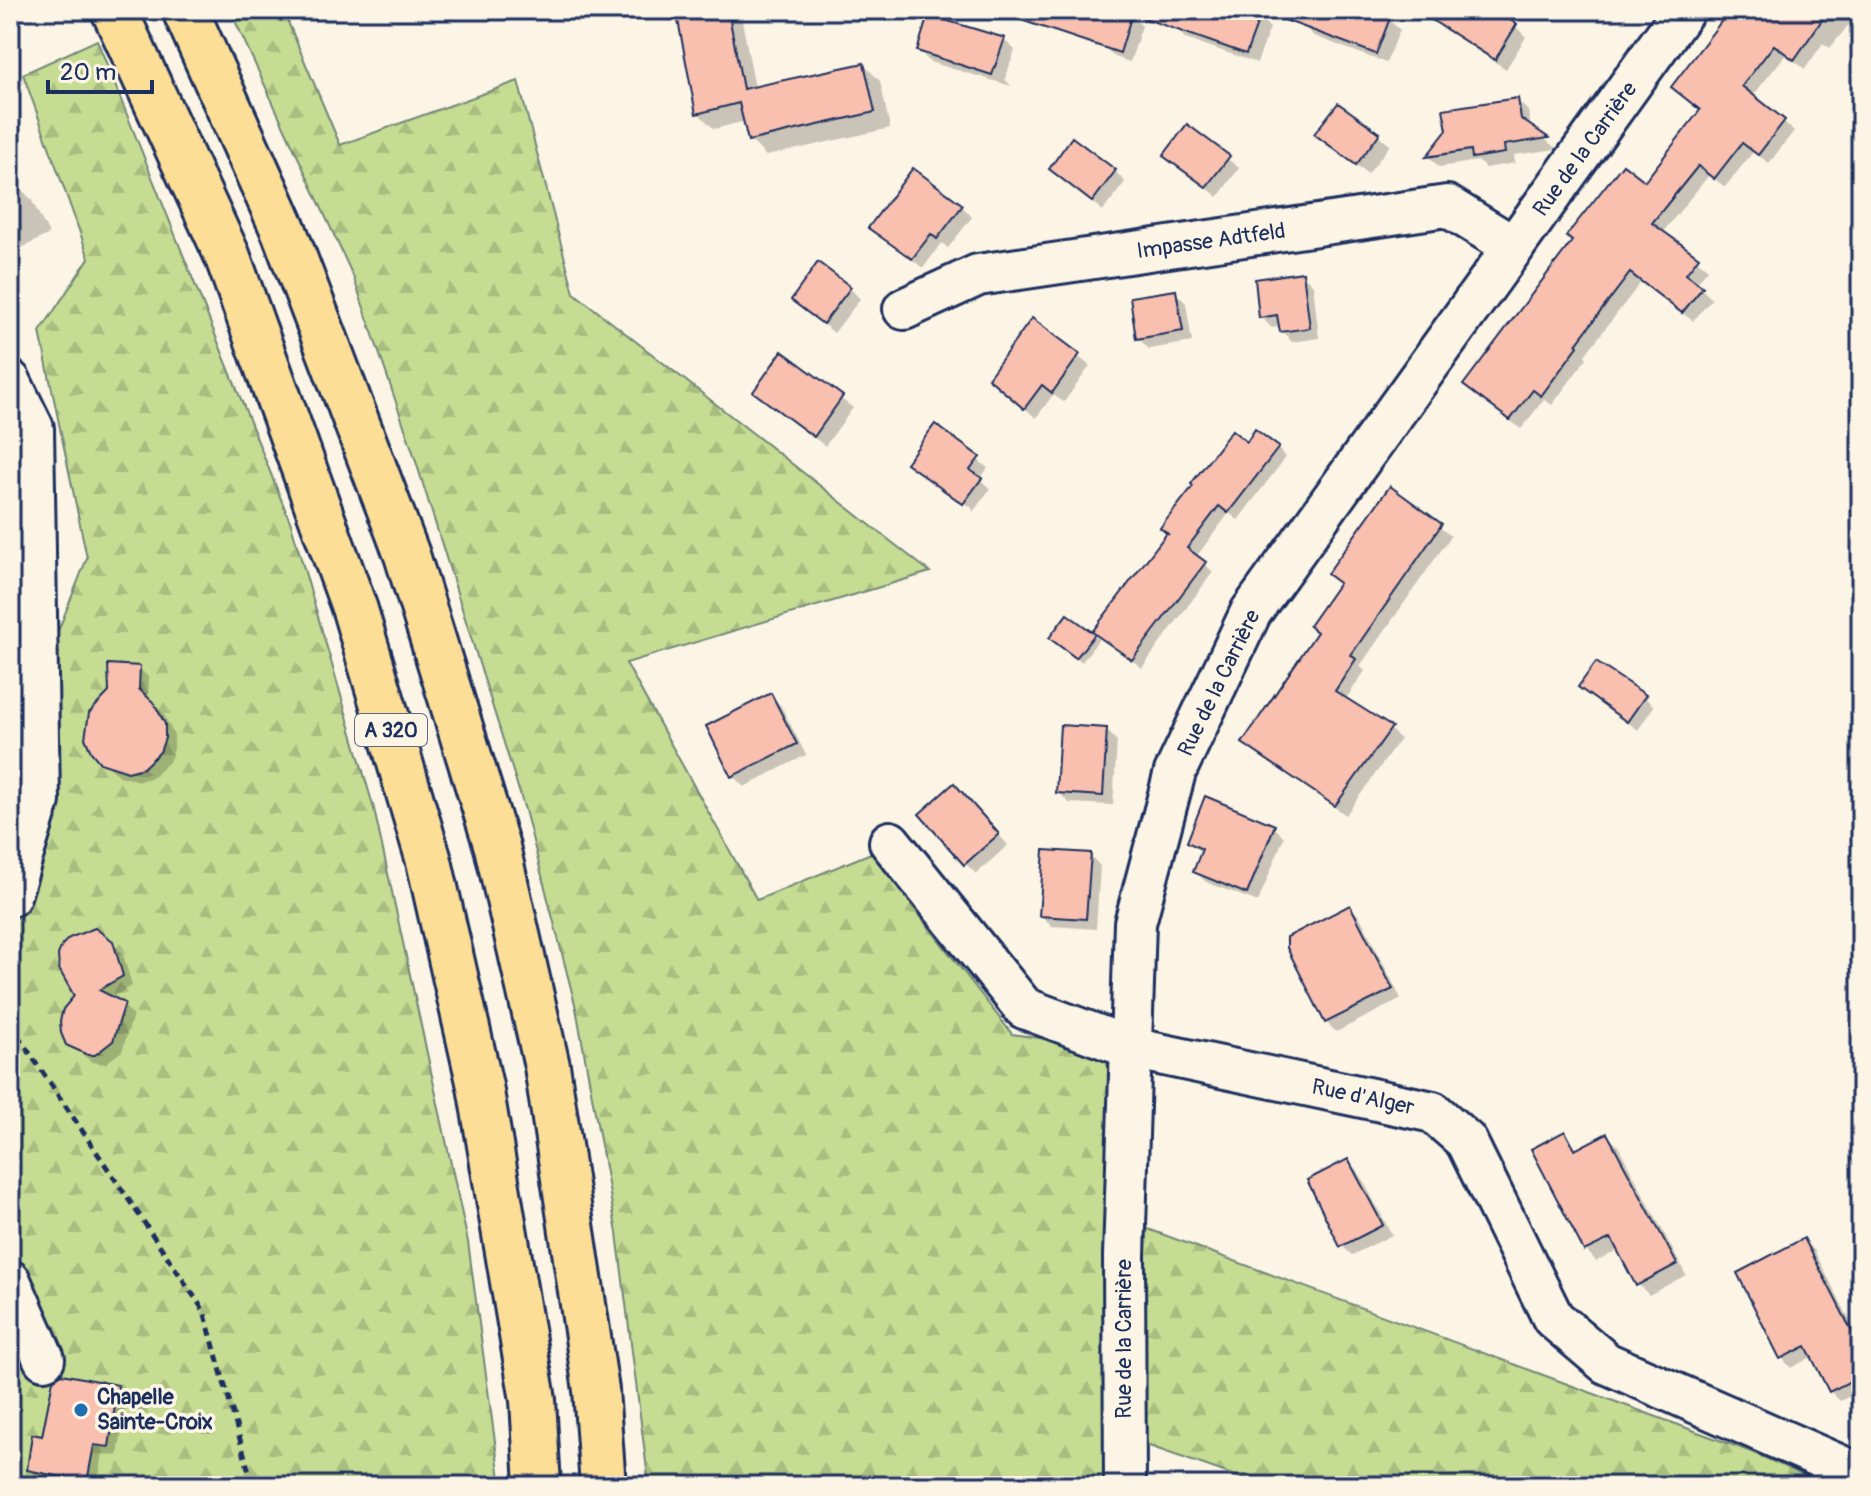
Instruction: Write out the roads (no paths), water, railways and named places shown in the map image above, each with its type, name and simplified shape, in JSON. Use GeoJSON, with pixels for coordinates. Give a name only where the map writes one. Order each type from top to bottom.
{"type":"FeatureCollection","features":[{"type":"Feature","properties":{"kind":"highway","name":"A 320"},"geometry":{"type":"LineString","coordinates":[[114,10],[227,255],[355,610],[429,861],[483,1101],[533,1400],[538,1486]]}},
{"type":"Feature","properties":{"kind":"highway","name":"A 320"},"geometry":{"type":"LineString","coordinates":[[185,10],[284,231],[407,555],[497,847],[547,1066],[596,1390],[603,1486]]}},
{"type":"Feature","properties":{"kind":"street","name":"Rue de la Carrière"},"geometry":{"type":"LineString","coordinates":[[1125,1486],[1124,1256],[1135,923],[1175,772],[1251,612],[1684,10]]}},
{"type":"Feature","properties":{"kind":"street","name":"Impasse Adtfeld"},"geometry":{"type":"LineString","coordinates":[[904,309],[978,275],[1447,206],[1514,247]]}},
{"type":"Feature","properties":{"kind":"street"},"geometry":{"type":"LineString","coordinates":[[10,381],[33,428],[39,801],[10,896]]}},
{"type":"Feature","properties":{"kind":"street","name":"Rue d'Alger"},"geometry":{"type":"LineString","coordinates":[[890,842],[1024,1008],[1131,1048],[1433,1112],[1466,1141],[1553,1318],[1606,1363],[1861,1475]]}},
{"type":"Feature","properties":{"kind":"street"},"geometry":{"type":"LineString","coordinates":[[10,1281],[44,1359]]}},
{"type":"Feature","properties":{"kind":"place","name":"Chapelle Sainte-Croix"},"geometry":{"type":"Point","coordinates":[81,1410]}}]}
